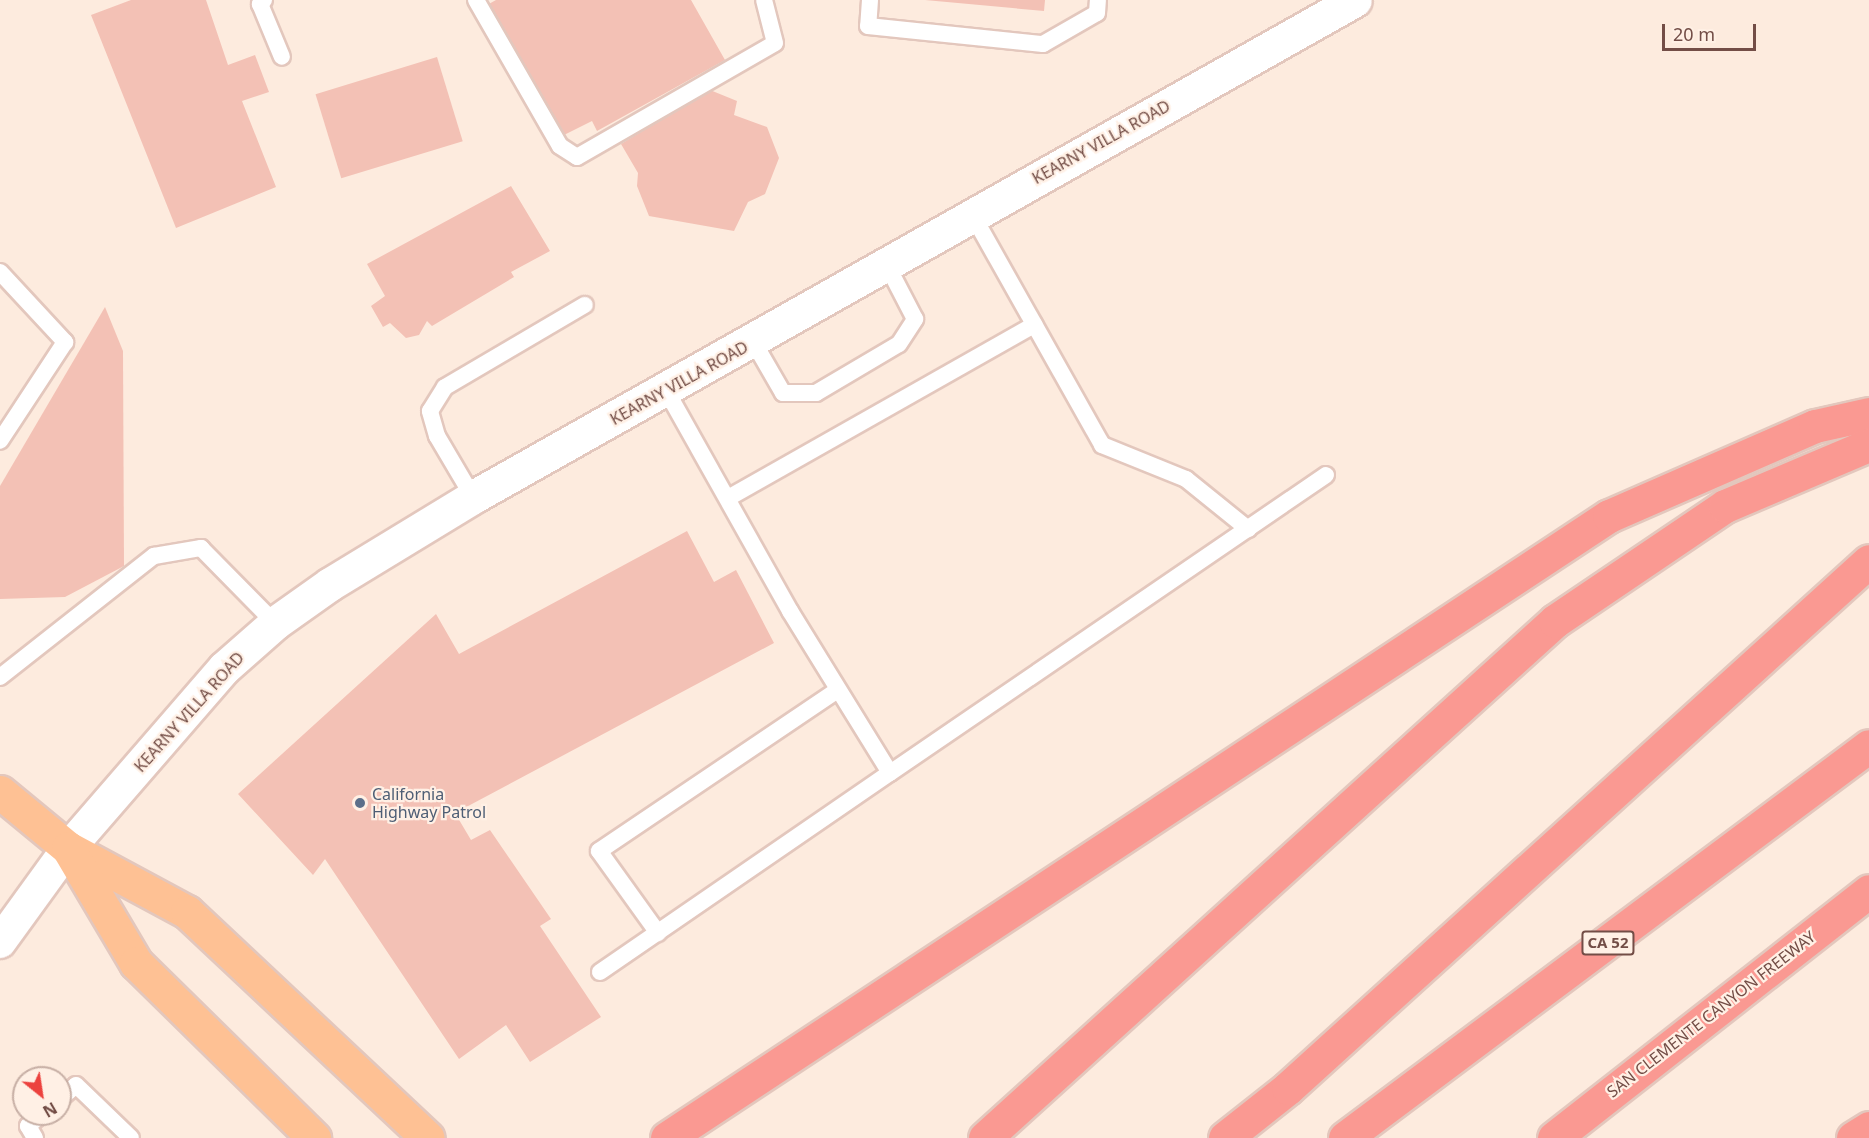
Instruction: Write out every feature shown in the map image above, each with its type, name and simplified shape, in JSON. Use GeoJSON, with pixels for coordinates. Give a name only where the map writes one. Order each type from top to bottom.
{"type":"FeatureCollection","features":[{"type":"Feature","properties":{"kind":"highway"},"geometry":{"type":"LineString","coordinates":[[667,1138],[1609,516],[1815,426],[1869,414]]}},
{"type":"Feature","properties":{"kind":"highway"},"geometry":{"type":"LineString","coordinates":[[985,1138],[1555,621],[1725,506],[1869,445]]}},
{"type":"Feature","properties":{"kind":"highway"},"geometry":{"type":"LineString","coordinates":[[1225,1138],[1288,1088],[1869,561]]}},
{"type":"Feature","properties":{"kind":"highway","name":"CA 52"},"geometry":{"type":"LineString","coordinates":[[1345,1138],[1869,746]]}},
{"type":"Feature","properties":{"kind":"highway","name":"SAN CLEMENTE CANYON FREEWAY"},"geometry":{"type":"LineString","coordinates":[[1554,1138],[1869,891]]}},
{"type":"Feature","properties":{"kind":"highway"},"geometry":{"type":"LineString","coordinates":[[1853,1138],[1869,1128]]}},
{"type":"Feature","properties":{"kind":"main road","name":"KEARNY VILLA ROAD"},"geometry":{"type":"LineString","coordinates":[[68,848],[224,668],[275,623],[330,584],[473,497],[1355,0]]}},
{"type":"Feature","properties":{"kind":"main road"},"geometry":{"type":"LineString","coordinates":[[0,792],[68,848],[187,912],[428,1138]]}},
{"type":"Feature","properties":{"kind":"main road"},"geometry":{"type":"LineString","coordinates":[[68,848],[136,963],[315,1138]]}},
{"type":"Feature","properties":{"kind":"street"},"geometry":{"type":"LineString","coordinates":[[0,942],[68,848]]}},
{"type":"Feature","properties":{"kind":"lane"},"geometry":{"type":"LineString","coordinates":[[264,0],[260,4],[282,57]]}},
{"type":"Feature","properties":{"kind":"lane"},"geometry":{"type":"LineString","coordinates":[[476,0],[560,146],[577,157],[775,43],[764,0]]}},
{"type":"Feature","properties":{"kind":"lane"},"geometry":{"type":"LineString","coordinates":[[870,0],[868,26],[1043,44],[1097,13],[1098,0]]}},
{"type":"Feature","properties":{"kind":"lane"},"geometry":{"type":"LineString","coordinates":[[972,214],[1102,446],[1186,479],[1248,529]]}},
{"type":"Feature","properties":{"kind":"lane"},"geometry":{"type":"LineString","coordinates":[[753,341],[783,393],[816,393],[827,387],[899,344],[915,319],[886,263]]}},
{"type":"Feature","properties":{"kind":"lane"},"geometry":{"type":"LineString","coordinates":[[0,273],[65,342],[0,441]]}},
{"type":"Feature","properties":{"kind":"lane"},"geometry":{"type":"LineString","coordinates":[[473,497],[437,436],[430,411],[445,387],[585,305]]}},
{"type":"Feature","properties":{"kind":"lane"},"geometry":{"type":"LineString","coordinates":[[728,498],[1034,325]]}},
{"type":"Feature","properties":{"kind":"lane"},"geometry":{"type":"LineString","coordinates":[[666,390],[838,690],[890,773]]}},
{"type":"Feature","properties":{"kind":"lane"},"geometry":{"type":"LineString","coordinates":[[600,972],[1326,475]]}},
{"type":"Feature","properties":{"kind":"lane"},"geometry":{"type":"LineString","coordinates":[[0,677],[154,556],[201,548],[275,623]]}},
{"type":"Feature","properties":{"kind":"lane"},"geometry":{"type":"LineString","coordinates":[[658,933],[599,851],[838,690]]}},
{"type":"Feature","properties":{"kind":"lane"},"geometry":{"type":"LineString","coordinates":[[72,1088],[76,1085],[131,1138]]}},
{"type":"Feature","properties":{"kind":"building"},"geometry":{"type":"Polygon","coordinates":[[[131,0],[206,0],[228,65],[255,55],[269,92],[242,101],[276,187],[176,228],[91,15],[131,0]]]}},
{"type":"Feature","properties":{"kind":"building"},"geometry":{"type":"Polygon","coordinates":[[[496,0],[691,0],[725,60],[597,131],[592,121],[564,135],[487,5],[496,0]]]}},
{"type":"Feature","properties":{"kind":"building"},"geometry":{"type":"Polygon","coordinates":[[[925,0],[1045,0],[1044,11],[925,0]]]}},
{"type":"Feature","properties":{"kind":"building"},"geometry":{"type":"Polygon","coordinates":[[[437,57],[463,141],[341,178],[316,94],[437,57]]]}},
{"type":"Feature","properties":{"kind":"building"},"geometry":{"type":"Polygon","coordinates":[[[710,90],[737,101],[734,115],[767,127],[779,158],[765,194],[748,202],[734,231],[649,216],[637,186],[638,173],[621,144],[710,90]]]}},
{"type":"Feature","properties":{"kind":"building"},"geometry":{"type":"Polygon","coordinates":[[[511,186],[550,251],[511,272],[514,277],[432,326],[427,321],[419,335],[406,338],[390,323],[383,327],[371,306],[385,296],[367,264],[511,186]]]}},
{"type":"Feature","properties":{"kind":"building"},"geometry":{"type":"Polygon","coordinates":[[[105,307],[123,351],[124,566],[65,597],[0,599],[0,486],[105,307]]]}},
{"type":"Feature","properties":{"kind":"building","name":"California Highway Patrol"},"geometry":{"type":"Polygon","coordinates":[[[687,531],[714,582],[736,570],[774,643],[455,813],[471,840],[490,830],[551,919],[540,926],[601,1017],[530,1062],[506,1025],[459,1059],[325,859],[313,875],[238,794],[436,614],[459,654],[687,531]]]}},
{"type":"Feature","properties":{"kind":"place","name":"California Highway Patrol"},"geometry":{"type":"Point","coordinates":[360,803]}}]}
